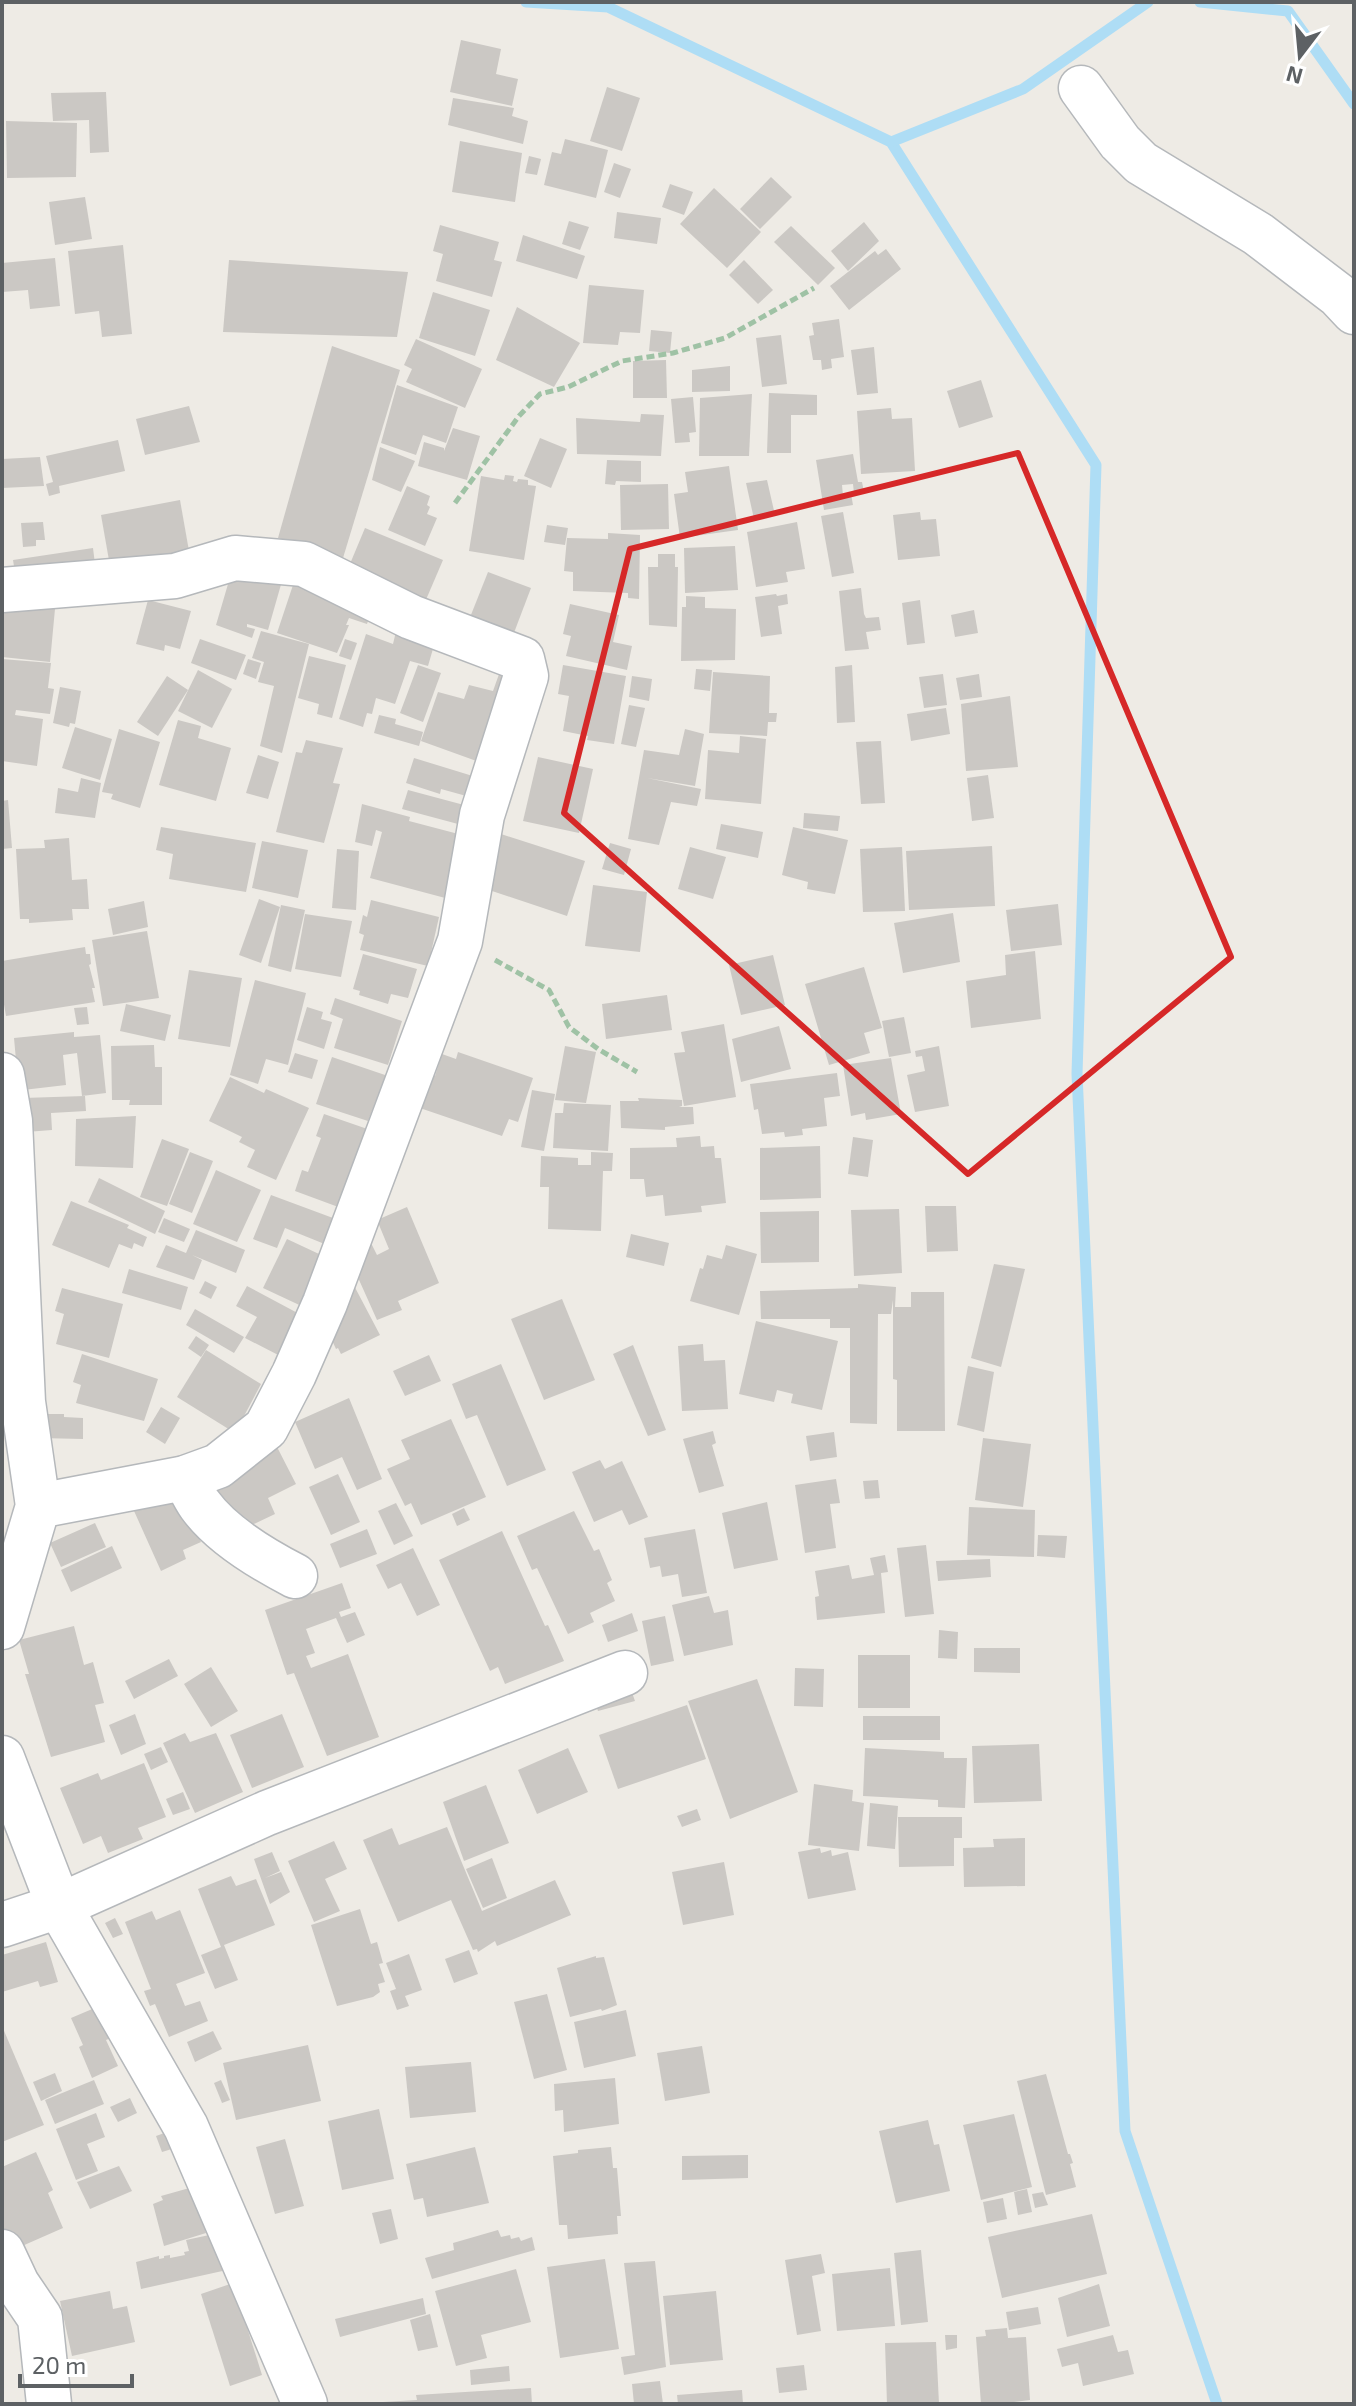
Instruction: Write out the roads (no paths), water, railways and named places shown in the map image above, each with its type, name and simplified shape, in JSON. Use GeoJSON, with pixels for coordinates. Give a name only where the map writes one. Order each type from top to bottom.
{"type":"FeatureCollection","features":[{"type":"Feature","properties":{"kind":"street"},"geometry":{"type":"LineString","coordinates":[[1081,88],[1120,142],[1141,163],[1258,234],[1338,295],[1354,312]]}},
{"type":"Feature","properties":{"kind":"street"},"geometry":{"type":"LineString","coordinates":[[2,590],[175,576],[235,558],[304,564],[411,617],[522,659],[526,676],[482,815],[460,941],[378,1166],[294,1374],[266,1428],[218,1466],[185,1478],[38,1506]]}},
{"type":"Feature","properties":{"kind":"street"},"geometry":{"type":"LineString","coordinates":[[2,1075],[10,1121],[23,1402],[38,1506],[2,1627]]}},
{"type":"Feature","properties":{"kind":"street"},"geometry":{"type":"LineString","coordinates":[[185,1478],[201,1506],[230,1533],[260,1558],[295,1576]]}},
{"type":"Feature","properties":{"kind":"street"},"geometry":{"type":"LineString","coordinates":[[2,1925],[59,1906],[267,1813],[625,1673]]}},
{"type":"Feature","properties":{"kind":"street"},"geometry":{"type":"LineString","coordinates":[[2,1758],[59,1906],[186,2127],[305,2404]]}},
{"type":"Feature","properties":{"kind":"street"},"geometry":{"type":"LineString","coordinates":[[2,2252],[17,2284],[40,2318],[49,2404]]}},
{"type":"Feature","properties":{"kind":"waterway"},"geometry":{"type":"LineString","coordinates":[[526,2],[608,7],[891,142],[1096,465],[1077,1074],[1125,2131],[1217,2404]]}},
{"type":"Feature","properties":{"kind":"waterway"},"geometry":{"type":"LineString","coordinates":[[891,142],[1023,89],[1148,2]]}},
{"type":"Feature","properties":{"kind":"waterway"},"geometry":{"type":"LineString","coordinates":[[1200,2],[1288,11],[1354,104]]}}]}
